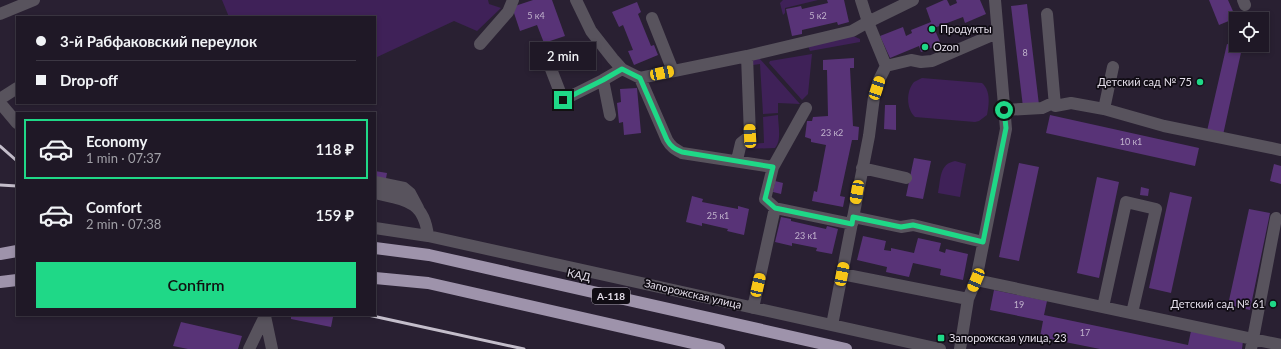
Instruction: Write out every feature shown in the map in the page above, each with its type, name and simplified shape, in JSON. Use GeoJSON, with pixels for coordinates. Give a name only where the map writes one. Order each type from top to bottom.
{"type":"FeatureCollection","features":[{"type":"Feature","properties":{"kind":"highway","name":"КАД"},"geometry":{"type":"LineString","coordinates":[[376,248],[429,255],[846,349]]}},
{"type":"Feature","properties":{"kind":"highway"},"geometry":{"type":"LineString","coordinates":[[0,254],[16,252]]}},
{"type":"Feature","properties":{"kind":"highway","name":"А-118"},"geometry":{"type":"LineString","coordinates":[[376,278],[428,283],[718,349]]}},
{"type":"Feature","properties":{"kind":"highway"},"geometry":{"type":"LineString","coordinates":[[0,282],[16,280]]}},
{"type":"Feature","properties":{"kind":"street"},"geometry":{"type":"LineString","coordinates":[[480,44],[508,12],[512,0]]}},
{"type":"Feature","properties":{"kind":"street"},"geometry":{"type":"LineString","coordinates":[[576,0],[591,31],[622,69],[640,78],[747,56],[852,31],[913,0]]}},
{"type":"Feature","properties":{"kind":"street"},"geometry":{"type":"LineString","coordinates":[[832,325],[869,136],[874,97],[886,66],[860,0]]}},
{"type":"Feature","properties":{"kind":"street"},"geometry":{"type":"LineString","coordinates":[[960,349],[968,299],[976,280],[1006,128],[995,0]]}},
{"type":"Feature","properties":{"kind":"street"},"geometry":{"type":"LineString","coordinates":[[0,14],[28,1]]}},
{"type":"Feature","properties":{"kind":"street"},"geometry":{"type":"LineString","coordinates":[[1047,14],[1056,106],[1071,103],[1104,109],[1164,126],[1281,150]]}},
{"type":"Feature","properties":{"kind":"street"},"geometry":{"type":"LineString","coordinates":[[652,18],[673,71]]}},
{"type":"Feature","properties":{"kind":"street"},"geometry":{"type":"LineString","coordinates":[[886,66],[911,60],[921,62],[932,61],[998,33]]}},
{"type":"Feature","properties":{"kind":"street"},"geometry":{"type":"LineString","coordinates":[[544,51],[563,100],[622,69]]}},
{"type":"Feature","properties":{"kind":"street"},"geometry":{"type":"LineString","coordinates":[[737,160],[741,142],[750,136],[747,56]]}},
{"type":"Feature","properties":{"kind":"street"},"geometry":{"type":"LineString","coordinates":[[1104,109],[1113,67]]}},
{"type":"Feature","properties":{"kind":"street"},"geometry":{"type":"LineString","coordinates":[[640,78],[671,146],[682,152],[773,167]]}},
{"type":"Feature","properties":{"kind":"street"},"geometry":{"type":"LineString","coordinates":[[603,80],[610,115]]}},
{"type":"Feature","properties":{"kind":"street"},"geometry":{"type":"LineString","coordinates":[[0,99],[16,89]]}},
{"type":"Feature","properties":{"kind":"street"},"geometry":{"type":"LineString","coordinates":[[1004,110],[1042,108],[1055,102]]}},
{"type":"Feature","properties":{"kind":"street"},"geometry":{"type":"LineString","coordinates":[[0,103],[16,122]]}},
{"type":"Feature","properties":{"kind":"street"},"geometry":{"type":"LineString","coordinates":[[806,108],[773,167],[765,199],[775,208],[901,227],[913,225],[983,242]]}},
{"type":"Feature","properties":{"kind":"street"},"geometry":{"type":"LineString","coordinates":[[862,168],[906,178]]}},
{"type":"Feature","properties":{"kind":"street"},"geometry":{"type":"LineString","coordinates":[[376,182],[404,188],[410,193],[427,226],[428,236]]}},
{"type":"Feature","properties":{"kind":"street"},"geometry":{"type":"LineString","coordinates":[[376,193],[414,203],[420,212]]}},
{"type":"Feature","properties":{"kind":"street"},"geometry":{"type":"LineString","coordinates":[[1103,307],[1126,202],[1156,209],[1132,313]]}},
{"type":"Feature","properties":{"kind":"street"},"geometry":{"type":"LineString","coordinates":[[753,308],[775,208]]}},
{"type":"Feature","properties":{"kind":"street"},"geometry":{"type":"LineString","coordinates":[[1252,344],[1276,218]]}},
{"type":"Feature","properties":{"kind":"street","name":"Запорожская улица"},"geometry":{"type":"LineString","coordinates":[[376,228],[428,236],[940,349]]}},
{"type":"Feature","properties":{"kind":"street"},"geometry":{"type":"LineString","coordinates":[[842,274],[968,299]]}},
{"type":"Feature","properties":{"kind":"street"},"geometry":{"type":"LineString","coordinates":[[976,280],[1132,313],[1252,344],[1281,345]]}},
{"type":"Feature","properties":{"kind":"street"},"geometry":{"type":"LineString","coordinates":[[249,349],[265,316]]}},
{"type":"Feature","properties":{"kind":"street"},"geometry":{"type":"LineString","coordinates":[[257,349],[265,316]]}},
{"type":"Feature","properties":{"kind":"street"},"geometry":{"type":"LineString","coordinates":[[264,349],[265,316]]}},
{"type":"Feature","properties":{"kind":"street"},"geometry":{"type":"LineString","coordinates":[[265,316],[272,349]]}},
{"type":"Feature","properties":{"kind":"shaded area"},"geometry":{"type":"Polygon","coordinates":[[[222,0],[488,0],[489,4],[501,8],[477,31],[454,21],[376,58],[376,16],[229,16],[222,0]]]}},
{"type":"Feature","properties":{"kind":"shaded area"},"geometry":{"type":"Polygon","coordinates":[[[783,0],[818,0],[785,8],[785,13],[783,15],[780,3],[783,0]]]}},
{"type":"Feature","properties":{"kind":"shaded area"},"geometry":{"type":"Polygon","coordinates":[[[853,36],[860,39],[860,42],[810,51],[808,46],[853,36]]]}},
{"type":"Feature","properties":{"kind":"shaded area"},"geometry":{"type":"Polygon","coordinates":[[[812,54],[808,94],[802,100],[769,63],[770,61],[812,54]]]}},
{"type":"Feature","properties":{"kind":"shaded area"},"geometry":{"type":"Polygon","coordinates":[[[759,58],[800,104],[778,103],[778,113],[763,114],[760,64],[753,65],[753,60],[759,58]]]}},
{"type":"Feature","properties":{"kind":"shaded area"},"geometry":{"type":"Polygon","coordinates":[[[922,78],[982,83],[988,94],[989,102],[987,115],[975,122],[915,117],[910,109],[908,95],[914,82],[922,78]]]}},
{"type":"Feature","properties":{"kind":"shaded area"},"geometry":{"type":"Polygon","coordinates":[[[778,115],[779,137],[775,148],[745,149],[745,144],[764,143],[763,117],[778,115]]]}},
{"type":"Feature","properties":{"kind":"shaded area"},"geometry":{"type":"Polygon","coordinates":[[[955,161],[966,164],[960,197],[938,193],[943,169],[946,165],[955,161]]]}},
{"type":"Feature","properties":{"kind":"building"},"geometry":{"type":"Polygon","coordinates":[[[533,0],[552,0],[565,36],[544,43],[537,25],[520,31],[512,7],[533,0]]]}},
{"type":"Feature","properties":{"kind":"building"},"geometry":{"type":"Polygon","coordinates":[[[827,0],[844,0],[849,22],[838,25],[837,22],[802,30],[802,34],[792,36],[786,9],[801,6],[802,9],[828,3],[827,0]]]}},
{"type":"Feature","properties":{"kind":"building"},"geometry":{"type":"Polygon","coordinates":[[[947,0],[950,6],[957,3],[956,0],[980,0],[986,14],[965,23],[963,17],[934,28],[941,44],[921,52],[919,46],[890,58],[880,36],[903,27],[906,36],[912,33],[911,30],[931,22],[926,8],[947,0]]]}},
{"type":"Feature","properties":{"kind":"building"},"geometry":{"type":"Polygon","coordinates":[[[1209,0],[1228,0],[1233,12],[1229,12],[1229,21],[1219,25],[1209,0]]]}},
{"type":"Feature","properties":{"kind":"building"},"geometry":{"type":"Polygon","coordinates":[[[637,2],[641,12],[638,14],[651,46],[654,45],[658,55],[634,65],[628,51],[633,50],[623,25],[619,27],[612,12],[637,2]]]}},
{"type":"Feature","properties":{"kind":"building"},"geometry":{"type":"Polygon","coordinates":[[[1027,4],[1039,105],[1023,107],[1011,6],[1027,4]]]}},
{"type":"Feature","properties":{"kind":"building"},"geometry":{"type":"Polygon","coordinates":[[[1227,44],[1229,45],[1229,52],[1241,52],[1223,135],[1207,131],[1227,44]]]}},
{"type":"Feature","properties":{"kind":"building"},"geometry":{"type":"Polygon","coordinates":[[[854,58],[854,68],[850,68],[853,126],[859,127],[858,140],[852,140],[840,196],[845,197],[843,207],[812,201],[814,191],[817,192],[826,145],[811,142],[811,139],[805,137],[807,121],[812,121],[813,117],[828,116],[827,70],[823,70],[823,60],[854,58]]]}},
{"type":"Feature","properties":{"kind":"building"},"geometry":{"type":"Polygon","coordinates":[[[637,88],[641,133],[624,135],[623,122],[619,123],[617,103],[621,102],[620,89],[637,88]]]}},
{"type":"Feature","properties":{"kind":"building"},"geometry":{"type":"Polygon","coordinates":[[[885,105],[896,105],[896,130],[884,129],[885,105]]]}},
{"type":"Feature","properties":{"kind":"building"},"geometry":{"type":"Polygon","coordinates":[[[1050,115],[1199,148],[1195,166],[1046,133],[1050,115]]]}},
{"type":"Feature","properties":{"kind":"building"},"geometry":{"type":"Polygon","coordinates":[[[914,158],[931,161],[923,199],[906,196],[914,158]]]}},
{"type":"Feature","properties":{"kind":"building"},"geometry":{"type":"Polygon","coordinates":[[[1019,163],[1039,167],[1019,261],[999,257],[1019,163]]]}},
{"type":"Feature","properties":{"kind":"building"},"geometry":{"type":"Polygon","coordinates":[[[1274,164],[1281,166],[1281,184],[1270,181],[1274,164]]]}},
{"type":"Feature","properties":{"kind":"building"},"geometry":{"type":"Polygon","coordinates":[[[376,171],[387,173],[383,195],[376,193],[376,171]]]}},
{"type":"Feature","properties":{"kind":"building"},"geometry":{"type":"Polygon","coordinates":[[[1097,177],[1119,182],[1099,278],[1077,273],[1097,177]]]}},
{"type":"Feature","properties":{"kind":"building"},"geometry":{"type":"Polygon","coordinates":[[[775,181],[783,183],[781,194],[773,192],[775,181]]]}},
{"type":"Feature","properties":{"kind":"building"},"geometry":{"type":"Polygon","coordinates":[[[1141,187],[1149,189],[1148,196],[1140,195],[1141,187]]]}},
{"type":"Feature","properties":{"kind":"building"},"geometry":{"type":"Polygon","coordinates":[[[1170,192],[1192,197],[1171,293],[1149,288],[1170,192]]]}},
{"type":"Feature","properties":{"kind":"building"},"geometry":{"type":"Polygon","coordinates":[[[692,196],[703,199],[702,202],[738,209],[738,206],[749,209],[744,235],[727,231],[728,229],[702,223],[702,226],[686,222],[692,196]]]}},
{"type":"Feature","properties":{"kind":"building"},"geometry":{"type":"Polygon","coordinates":[[[1249,209],[1270,213],[1250,310],[1228,305],[1249,209]]]}},
{"type":"Feature","properties":{"kind":"building"},"geometry":{"type":"Polygon","coordinates":[[[781,217],[791,219],[791,221],[826,229],[827,226],[838,229],[832,254],[816,251],[817,248],[792,243],[792,246],[775,242],[781,217]]]}},
{"type":"Feature","properties":{"kind":"building"},"geometry":{"type":"Polygon","coordinates":[[[863,236],[886,241],[884,250],[891,251],[891,248],[914,253],[918,238],[941,243],[939,251],[945,253],[946,249],[968,254],[963,280],[940,275],[941,269],[913,263],[909,277],[886,272],[887,267],[857,260],[863,236]]]}},
{"type":"Feature","properties":{"kind":"building"},"geometry":{"type":"Polygon","coordinates":[[[994,290],[1047,301],[1044,315],[1188,345],[1191,331],[1243,341],[1242,349],[1100,349],[1040,337],[1043,321],[990,310],[994,290]]]}},
{"type":"Feature","properties":{"kind":"building"},"geometry":{"type":"Polygon","coordinates":[[[291,316],[333,317],[331,327],[291,319],[291,316]]]}},
{"type":"Feature","properties":{"kind":"building"},"geometry":{"type":"Polygon","coordinates":[[[181,322],[242,336],[238,349],[188,349],[173,346],[181,322]]]}},
{"type":"Feature","properties":{"kind":"railway"},"geometry":{"type":"LineString","coordinates":[[0,146],[16,160]]}},
{"type":"Feature","properties":{"kind":"railway"},"geometry":{"type":"LineString","coordinates":[[0,185],[16,186]]}},
{"type":"Feature","properties":{"kind":"railway"},"geometry":{"type":"LineString","coordinates":[[373,316],[524,349]]}},
{"type":"Feature","properties":{"kind":"place","name":"Продукты"},"geometry":{"type":"Point","coordinates":[932,29]}},
{"type":"Feature","properties":{"kind":"place","name":"Ozon"},"geometry":{"type":"Point","coordinates":[925,47]}},
{"type":"Feature","properties":{"kind":"place","name":"Детский сад № 75"},"geometry":{"type":"Point","coordinates":[1200,82]}},
{"type":"Feature","properties":{"kind":"place","name":"Детский сад № 61"},"geometry":{"type":"Point","coordinates":[1273,304]}},
{"type":"Feature","properties":{"kind":"place","name":"Запорожская улица, 23"},"geometry":{"type":"Point","coordinates":[941,338]}},
{"type":"Feature","properties":{"kind":"route"},"geometry":{"type":"LineString","coordinates":[[563,100],[622,69],[640,78],[667,140],[675,149],[682,152],[773,167],[765,199],[775,208],[852,224],[853,217],[901,227],[913,225],[983,242],[1006,128],[1004,110]]}}]}
